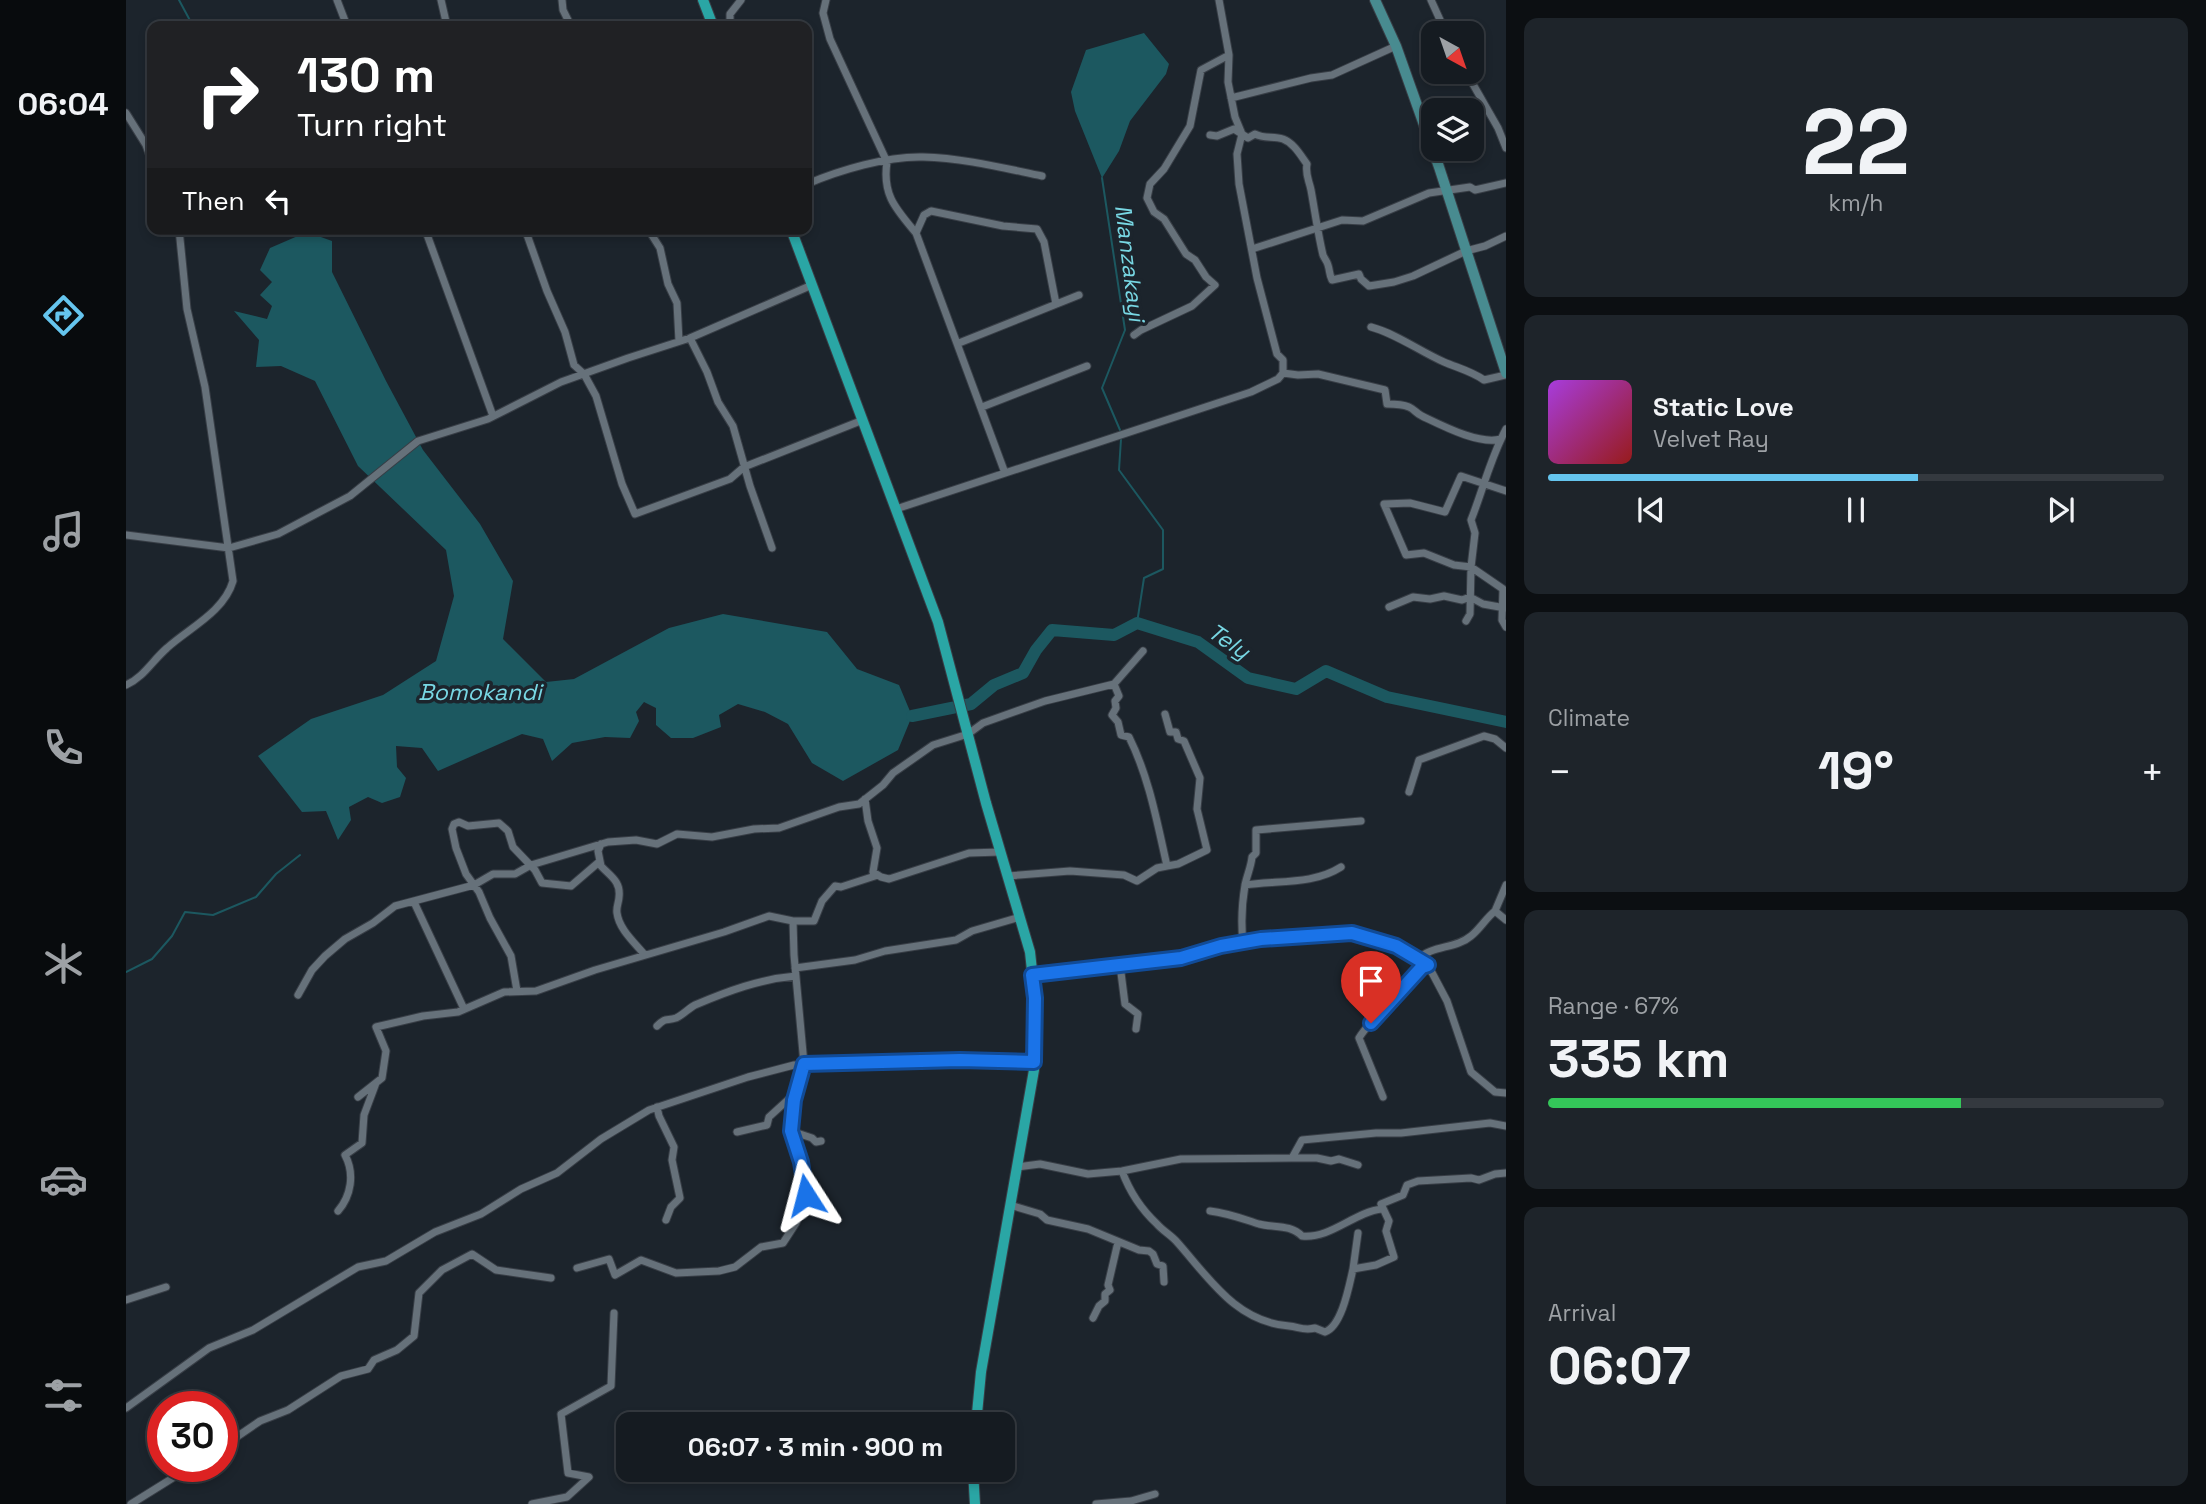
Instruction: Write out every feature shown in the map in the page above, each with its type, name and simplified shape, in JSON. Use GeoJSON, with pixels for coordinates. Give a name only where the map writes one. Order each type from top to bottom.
{"type":"FeatureCollection","features":[{"type":"Feature","properties":{"kind":"main road"},"geometry":{"type":"LineString","coordinates":[[703,0],[711,21]]}},
{"type":"Feature","properties":{"kind":"main road"},"geometry":{"type":"LineString","coordinates":[[793,235],[938,622],[1030,952],[1035,998],[1034,1062],[981,1372],[977,1412]]}},
{"type":"Feature","properties":{"kind":"main road"},"geometry":{"type":"LineString","coordinates":[[974,1482],[975,1504]]}},
{"type":"Feature","properties":{"kind":"street"},"geometry":{"type":"LineString","coordinates":[[337,0],[344,21]]}},
{"type":"Feature","properties":{"kind":"street"},"geometry":{"type":"LineString","coordinates":[[441,0],[446,21]]}},
{"type":"Feature","properties":{"kind":"street"},"geometry":{"type":"LineString","coordinates":[[562,0],[568,21]]}},
{"type":"Feature","properties":{"kind":"street"},"geometry":{"type":"LineString","coordinates":[[730,21],[730,14],[741,0]]}},
{"type":"Feature","properties":{"kind":"street"},"geometry":{"type":"LineString","coordinates":[[826,0],[823,13],[830,39],[887,162],[885,178],[891,203],[916,233],[1005,472]]}},
{"type":"Feature","properties":{"kind":"street"},"geometry":{"type":"LineString","coordinates":[[896,509],[1251,391],[1279,379],[1283,373],[1283,360],[1277,354],[1270,329],[1239,184],[1237,154],[1242,134],[1235,117],[1228,82],[1229,55],[1219,0]]}},
{"type":"Feature","properties":{"kind":"street"},"geometry":{"type":"LineString","coordinates":[[1371,327],[1391,332],[1408,344],[1469,370],[1484,380],[1506,374],[1396,46],[1375,0]]}},
{"type":"Feature","properties":{"kind":"street"},"geometry":{"type":"LineString","coordinates":[[1431,0],[1441,21]]}},
{"type":"Feature","properties":{"kind":"street"},"geometry":{"type":"LineString","coordinates":[[1231,98],[1274,86],[1332,75],[1396,46]]}},
{"type":"Feature","properties":{"kind":"street"},"geometry":{"type":"LineString","coordinates":[[1134,335],[1192,306],[1214,285],[1195,260],[1186,254],[1164,219],[1154,212],[1147,198],[1150,184],[1164,169],[1190,126],[1201,70],[1229,55]]}},
{"type":"Feature","properties":{"kind":"street"},"geometry":{"type":"LineString","coordinates":[[1473,84],[1506,148]]}},
{"type":"Feature","properties":{"kind":"street"},"geometry":{"type":"LineString","coordinates":[[126,113],[147,148]]}},
{"type":"Feature","properties":{"kind":"street"},"geometry":{"type":"LineString","coordinates":[[1210,135],[1217,136],[1234,129],[1248,138],[1255,134],[1262,138],[1284,140],[1293,146],[1307,164],[1311,201],[1332,280],[1359,274],[1369,286],[1413,276],[1506,236]]}},
{"type":"Feature","properties":{"kind":"street"},"geometry":{"type":"LineString","coordinates":[[812,182],[837,172],[923,157],[964,160],[1042,176]]}},
{"type":"Feature","properties":{"kind":"street"},"geometry":{"type":"LineString","coordinates":[[1252,250],[1342,220],[1363,221],[1429,193],[1470,187],[1475,190],[1506,183]]}},
{"type":"Feature","properties":{"kind":"street"},"geometry":{"type":"LineString","coordinates":[[916,233],[924,215],[931,211],[1003,226],[1037,229],[1044,242],[1056,304]]}},
{"type":"Feature","properties":{"kind":"street"},"geometry":{"type":"LineString","coordinates":[[126,685],[145,673],[166,649],[212,611],[230,592],[233,570],[219,493],[217,459],[205,387],[187,309],[180,235]]}},
{"type":"Feature","properties":{"kind":"street"},"geometry":{"type":"LineString","coordinates":[[427,235],[493,416]]}},
{"type":"Feature","properties":{"kind":"street"},"geometry":{"type":"LineString","coordinates":[[527,235],[575,365],[584,374],[596,397],[622,484],[635,514],[730,479],[744,467],[863,420]]}},
{"type":"Feature","properties":{"kind":"street"},"geometry":{"type":"LineString","coordinates":[[652,235],[660,248],[668,284],[677,303],[679,341]]}},
{"type":"Feature","properties":{"kind":"street"},"geometry":{"type":"LineString","coordinates":[[126,535],[229,548],[278,534],[350,496],[418,441],[493,416],[561,382],[690,338],[813,285]]}},
{"type":"Feature","properties":{"kind":"street"},"geometry":{"type":"LineString","coordinates":[[959,343],[1079,295]]}},
{"type":"Feature","properties":{"kind":"street"},"geometry":{"type":"LineString","coordinates":[[690,338],[718,402],[733,426],[772,548]]}},
{"type":"Feature","properties":{"kind":"street"},"geometry":{"type":"LineString","coordinates":[[982,407],[1087,366]]}},
{"type":"Feature","properties":{"kind":"street"},"geometry":{"type":"LineString","coordinates":[[1283,373],[1318,374],[1364,386],[1378,386],[1385,390],[1387,404],[1410,407],[1445,428],[1472,438],[1490,442],[1501,439]]}},
{"type":"Feature","properties":{"kind":"street"},"geometry":{"type":"LineString","coordinates":[[1466,621],[1470,614],[1475,533],[1471,520],[1486,472],[1506,429]]}},
{"type":"Feature","properties":{"kind":"street"},"geometry":{"type":"LineString","coordinates":[[1506,491],[1461,476],[1445,512],[1410,503],[1384,504],[1406,555],[1424,552],[1454,565],[1471,567],[1503,589],[1502,620],[1506,627]]}},
{"type":"Feature","properties":{"kind":"street"},"geometry":{"type":"LineString","coordinates":[[1389,607],[1413,597],[1430,599],[1444,596],[1462,600],[1470,597],[1483,604],[1504,608]]}},
{"type":"Feature","properties":{"kind":"street"},"geometry":{"type":"LineString","coordinates":[[298,995],[312,970],[325,956],[345,939],[395,906],[474,885],[494,874],[515,874],[531,864],[601,844],[636,840],[657,844],[677,834],[712,837],[754,829],[779,828],[839,807],[859,804],[883,785],[893,773],[933,745],[967,728],[1045,701],[1114,684],[1143,651]]}},
{"type":"Feature","properties":{"kind":"street"},"geometry":{"type":"LineString","coordinates":[[1114,684],[1119,696],[1112,715],[1118,723],[1121,735],[1129,737],[1136,752],[1164,842],[1167,866]]}},
{"type":"Feature","properties":{"kind":"street"},"geometry":{"type":"LineString","coordinates":[[1007,876],[1070,871],[1124,875],[1136,881],[1157,867],[1178,864],[1207,850],[1197,809],[1200,778],[1184,741],[1178,739],[1176,732],[1170,732],[1165,714]]}},
{"type":"Feature","properties":{"kind":"street"},"geometry":{"type":"LineString","coordinates":[[1409,792],[1419,760],[1484,736],[1495,739],[1506,748]]}},
{"type":"Feature","properties":{"kind":"street"},"geometry":{"type":"LineString","coordinates":[[866,799],[868,821],[877,848],[873,872],[878,875],[889,879],[969,853],[1000,852]]}},
{"type":"Feature","properties":{"kind":"street"},"geometry":{"type":"LineString","coordinates":[[1243,942],[1245,884],[1251,871],[1252,857],[1256,853],[1256,830],[1361,821]]}},
{"type":"Feature","properties":{"kind":"street"},"geometry":{"type":"LineString","coordinates":[[517,991],[511,956],[466,874],[452,829],[454,824],[459,822],[468,826],[480,826],[499,823],[509,831],[513,847],[531,864],[542,883],[571,886],[599,862]]}},
{"type":"Feature","properties":{"kind":"street"},"geometry":{"type":"LineString","coordinates":[[601,844],[597,851],[599,862],[608,874],[617,879],[620,894],[616,911],[623,928],[644,954]]}},
{"type":"Feature","properties":{"kind":"street"},"geometry":{"type":"LineString","coordinates":[[1245,884],[1317,878],[1341,867]]}},
{"type":"Feature","properties":{"kind":"street"},"geometry":{"type":"LineString","coordinates":[[358,1097],[382,1078],[386,1051],[376,1027],[423,1016],[458,1012],[504,992],[536,991],[644,954],[724,932],[769,916],[793,921],[814,921],[822,901],[835,886],[841,887],[878,875]]}},
{"type":"Feature","properties":{"kind":"street"},"geometry":{"type":"LineString","coordinates":[[1418,959],[1424,953],[1456,944],[1471,936],[1495,911],[1506,886]]}},
{"type":"Feature","properties":{"kind":"street"},"geometry":{"type":"LineString","coordinates":[[414,902],[464,1009]]}},
{"type":"Feature","properties":{"kind":"street"},"geometry":{"type":"LineString","coordinates":[[1495,911],[1506,920]]}},
{"type":"Feature","properties":{"kind":"street"},"geometry":{"type":"LineString","coordinates":[[657,1026],[665,1019],[677,1018],[693,1006],[759,981],[886,951],[956,940],[972,931],[1020,917]]}},
{"type":"Feature","properties":{"kind":"street"},"geometry":{"type":"LineString","coordinates":[[578,1268],[609,1259],[615,1275],[641,1260],[676,1273],[719,1272],[735,1267],[761,1247],[783,1243],[796,1223],[806,1195],[801,1162],[791,1131],[794,1100],[804,1064],[793,921]]}},
{"type":"Feature","properties":{"kind":"street"},"geometry":{"type":"LineString","coordinates":[[1032,975],[1181,958],[1243,942],[1352,933],[1396,946],[1428,965],[1447,1001],[1471,1072],[1495,1092],[1506,1093]]}},
{"type":"Feature","properties":{"kind":"street"},"geometry":{"type":"LineString","coordinates":[[1120,965],[1125,1004],[1138,1014],[1136,1029]]}},
{"type":"Feature","properties":{"kind":"street"},"geometry":{"type":"LineString","coordinates":[[1383,1097],[1359,1038],[1402,988],[1422,967],[1428,965]]}},
{"type":"Feature","properties":{"kind":"street"},"geometry":{"type":"LineString","coordinates":[[126,1408],[209,1348],[253,1330],[358,1267],[386,1261],[435,1233],[481,1214],[521,1189],[557,1172],[601,1139],[657,1107],[748,1077],[804,1064],[985,1059],[1034,1062]]}},
{"type":"Feature","properties":{"kind":"street"},"geometry":{"type":"LineString","coordinates":[[338,1211],[350,1188],[350,1170],[345,1156],[362,1143],[364,1115],[377,1082]]}},
{"type":"Feature","properties":{"kind":"street"},"geometry":{"type":"LineString","coordinates":[[737,1132],[762,1127],[783,1102],[791,1097],[794,1100]]}},
{"type":"Feature","properties":{"kind":"street"},"geometry":{"type":"LineString","coordinates":[[657,1107],[674,1147],[671,1160],[680,1198],[671,1207],[666,1220]]}},
{"type":"Feature","properties":{"kind":"street"},"geometry":{"type":"LineString","coordinates":[[1292,1158],[1302,1140],[1490,1123],[1506,1126]]}},
{"type":"Feature","properties":{"kind":"street"},"geometry":{"type":"LineString","coordinates":[[791,1131],[816,1142],[821,1141]]}},
{"type":"Feature","properties":{"kind":"street"},"geometry":{"type":"LineString","coordinates":[[667,1152],[674,1147]]}},
{"type":"Feature","properties":{"kind":"street"},"geometry":{"type":"LineString","coordinates":[[1017,1167],[1040,1164],[1088,1174],[1122,1171],[1181,1159],[1317,1158],[1331,1161],[1339,1159],[1358,1165]]}},
{"type":"Feature","properties":{"kind":"street"},"geometry":{"type":"LineString","coordinates":[[1122,1171],[1128,1186],[1157,1224],[1175,1239],[1214,1286],[1233,1304],[1266,1322],[1305,1331],[1315,1328],[1325,1332],[1332,1329],[1339,1318],[1356,1259],[1358,1233]]}},
{"type":"Feature","properties":{"kind":"street"},"geometry":{"type":"LineString","coordinates":[[1353,1269],[1376,1265],[1394,1257],[1386,1231],[1389,1221],[1381,1204],[1403,1195],[1408,1185],[1418,1181],[1471,1178],[1479,1180],[1506,1173]]}},
{"type":"Feature","properties":{"kind":"street"},"geometry":{"type":"LineString","coordinates":[[1010,1205],[1040,1213],[1047,1220],[1088,1229],[1153,1254],[1157,1264],[1163,1266],[1164,1282]]}},
{"type":"Feature","properties":{"kind":"street"},"geometry":{"type":"LineString","coordinates":[[1210,1210],[1277,1226],[1297,1232],[1302,1237],[1309,1237],[1321,1236],[1349,1221],[1382,1209]]}},
{"type":"Feature","properties":{"kind":"street"},"geometry":{"type":"LineString","coordinates":[[1093,1318],[1105,1301],[1105,1294],[1110,1290],[1108,1285],[1118,1242]]}},
{"type":"Feature","properties":{"kind":"street"},"geometry":{"type":"LineString","coordinates":[[238,1436],[260,1422],[288,1410],[341,1376],[368,1369],[374,1360],[397,1350],[414,1336],[419,1293],[442,1270],[472,1254],[496,1270],[551,1278]]}},
{"type":"Feature","properties":{"kind":"street"},"geometry":{"type":"LineString","coordinates":[[126,1300],[166,1287]]}},
{"type":"Feature","properties":{"kind":"street"},"geometry":{"type":"LineString","coordinates":[[532,1504],[568,1497],[589,1477],[568,1473],[561,1414],[611,1387],[614,1313]]}},
{"type":"Feature","properties":{"kind":"street"},"geometry":{"type":"LineString","coordinates":[[131,1504],[166,1482]]}},
{"type":"Feature","properties":{"kind":"street"},"geometry":{"type":"LineString","coordinates":[[1096,1504],[1130,1501],[1155,1494]]}},
{"type":"Feature","properties":{"kind":"water"},"geometry":{"type":"Polygon","coordinates":[[[1144,33],[1169,64],[1166,74],[1130,121],[1119,151],[1102,178],[1075,111],[1071,92],[1086,50],[1144,33]]]}},
{"type":"Feature","properties":{"kind":"water","name":"Bomokandi"},"geometry":{"type":"Polygon","coordinates":[[[300,235],[315,235],[332,241],[332,272],[386,381],[423,450],[480,524],[513,581],[503,639],[546,682],[574,679],[669,628],[723,614],[827,632],[857,669],[899,685],[912,716],[898,750],[843,781],[812,763],[788,724],[765,712],[738,704],[719,715],[721,727],[693,738],[671,738],[656,725],[656,708],[644,702],[636,712],[639,721],[630,738],[605,737],[572,743],[552,761],[543,739],[522,734],[438,771],[422,748],[396,746],[397,767],[406,778],[400,797],[382,803],[368,797],[349,807],[351,820],[338,840],[326,811],[302,812],[258,756],[311,719],[383,695],[436,661],[454,596],[446,550],[358,466],[315,381],[281,366],[256,367],[259,340],[234,311],[267,319],[272,306],[260,295],[272,282],[260,270],[270,248],[300,235]]]}},
{"type":"Feature","properties":{"kind":"waterway"},"geometry":{"type":"LineString","coordinates":[[179,0],[190,21]]}},
{"type":"Feature","properties":{"kind":"waterway","name":"Manzakayi"},"geometry":{"type":"LineString","coordinates":[[1102,178],[1125,330],[1102,388],[1120,430]]}},
{"type":"Feature","properties":{"kind":"waterway","name":"Manzakayi"},"geometry":{"type":"LineString","coordinates":[[1121,439],[1119,470],[1163,530],[1163,569],[1144,578],[1137,623]]}},
{"type":"Feature","properties":{"kind":"waterway","name":"Tely"},"geometry":{"type":"LineString","coordinates":[[912,716],[971,704],[994,685],[1023,673],[1052,630],[1114,635],[1137,623],[1198,642],[1248,678],[1296,689],[1326,671],[1387,697],[1506,722]]}},
{"type":"Feature","properties":{"kind":"waterway","name":"Tely"},"geometry":{"type":"LineString","coordinates":[[126,972],[152,959],[172,936],[185,912],[213,915],[256,897],[276,874],[300,855]]}},
{"type":"Feature","properties":{"kind":"route"},"geometry":{"type":"LineString","coordinates":[[806,1195],[801,1162],[791,1131],[794,1100],[804,1064],[998,1059],[1034,1062],[1035,998],[1032,975],[1181,958],[1221,946],[1261,939],[1352,933],[1396,946],[1428,965],[1422,967],[1371,1023]]}}]}
